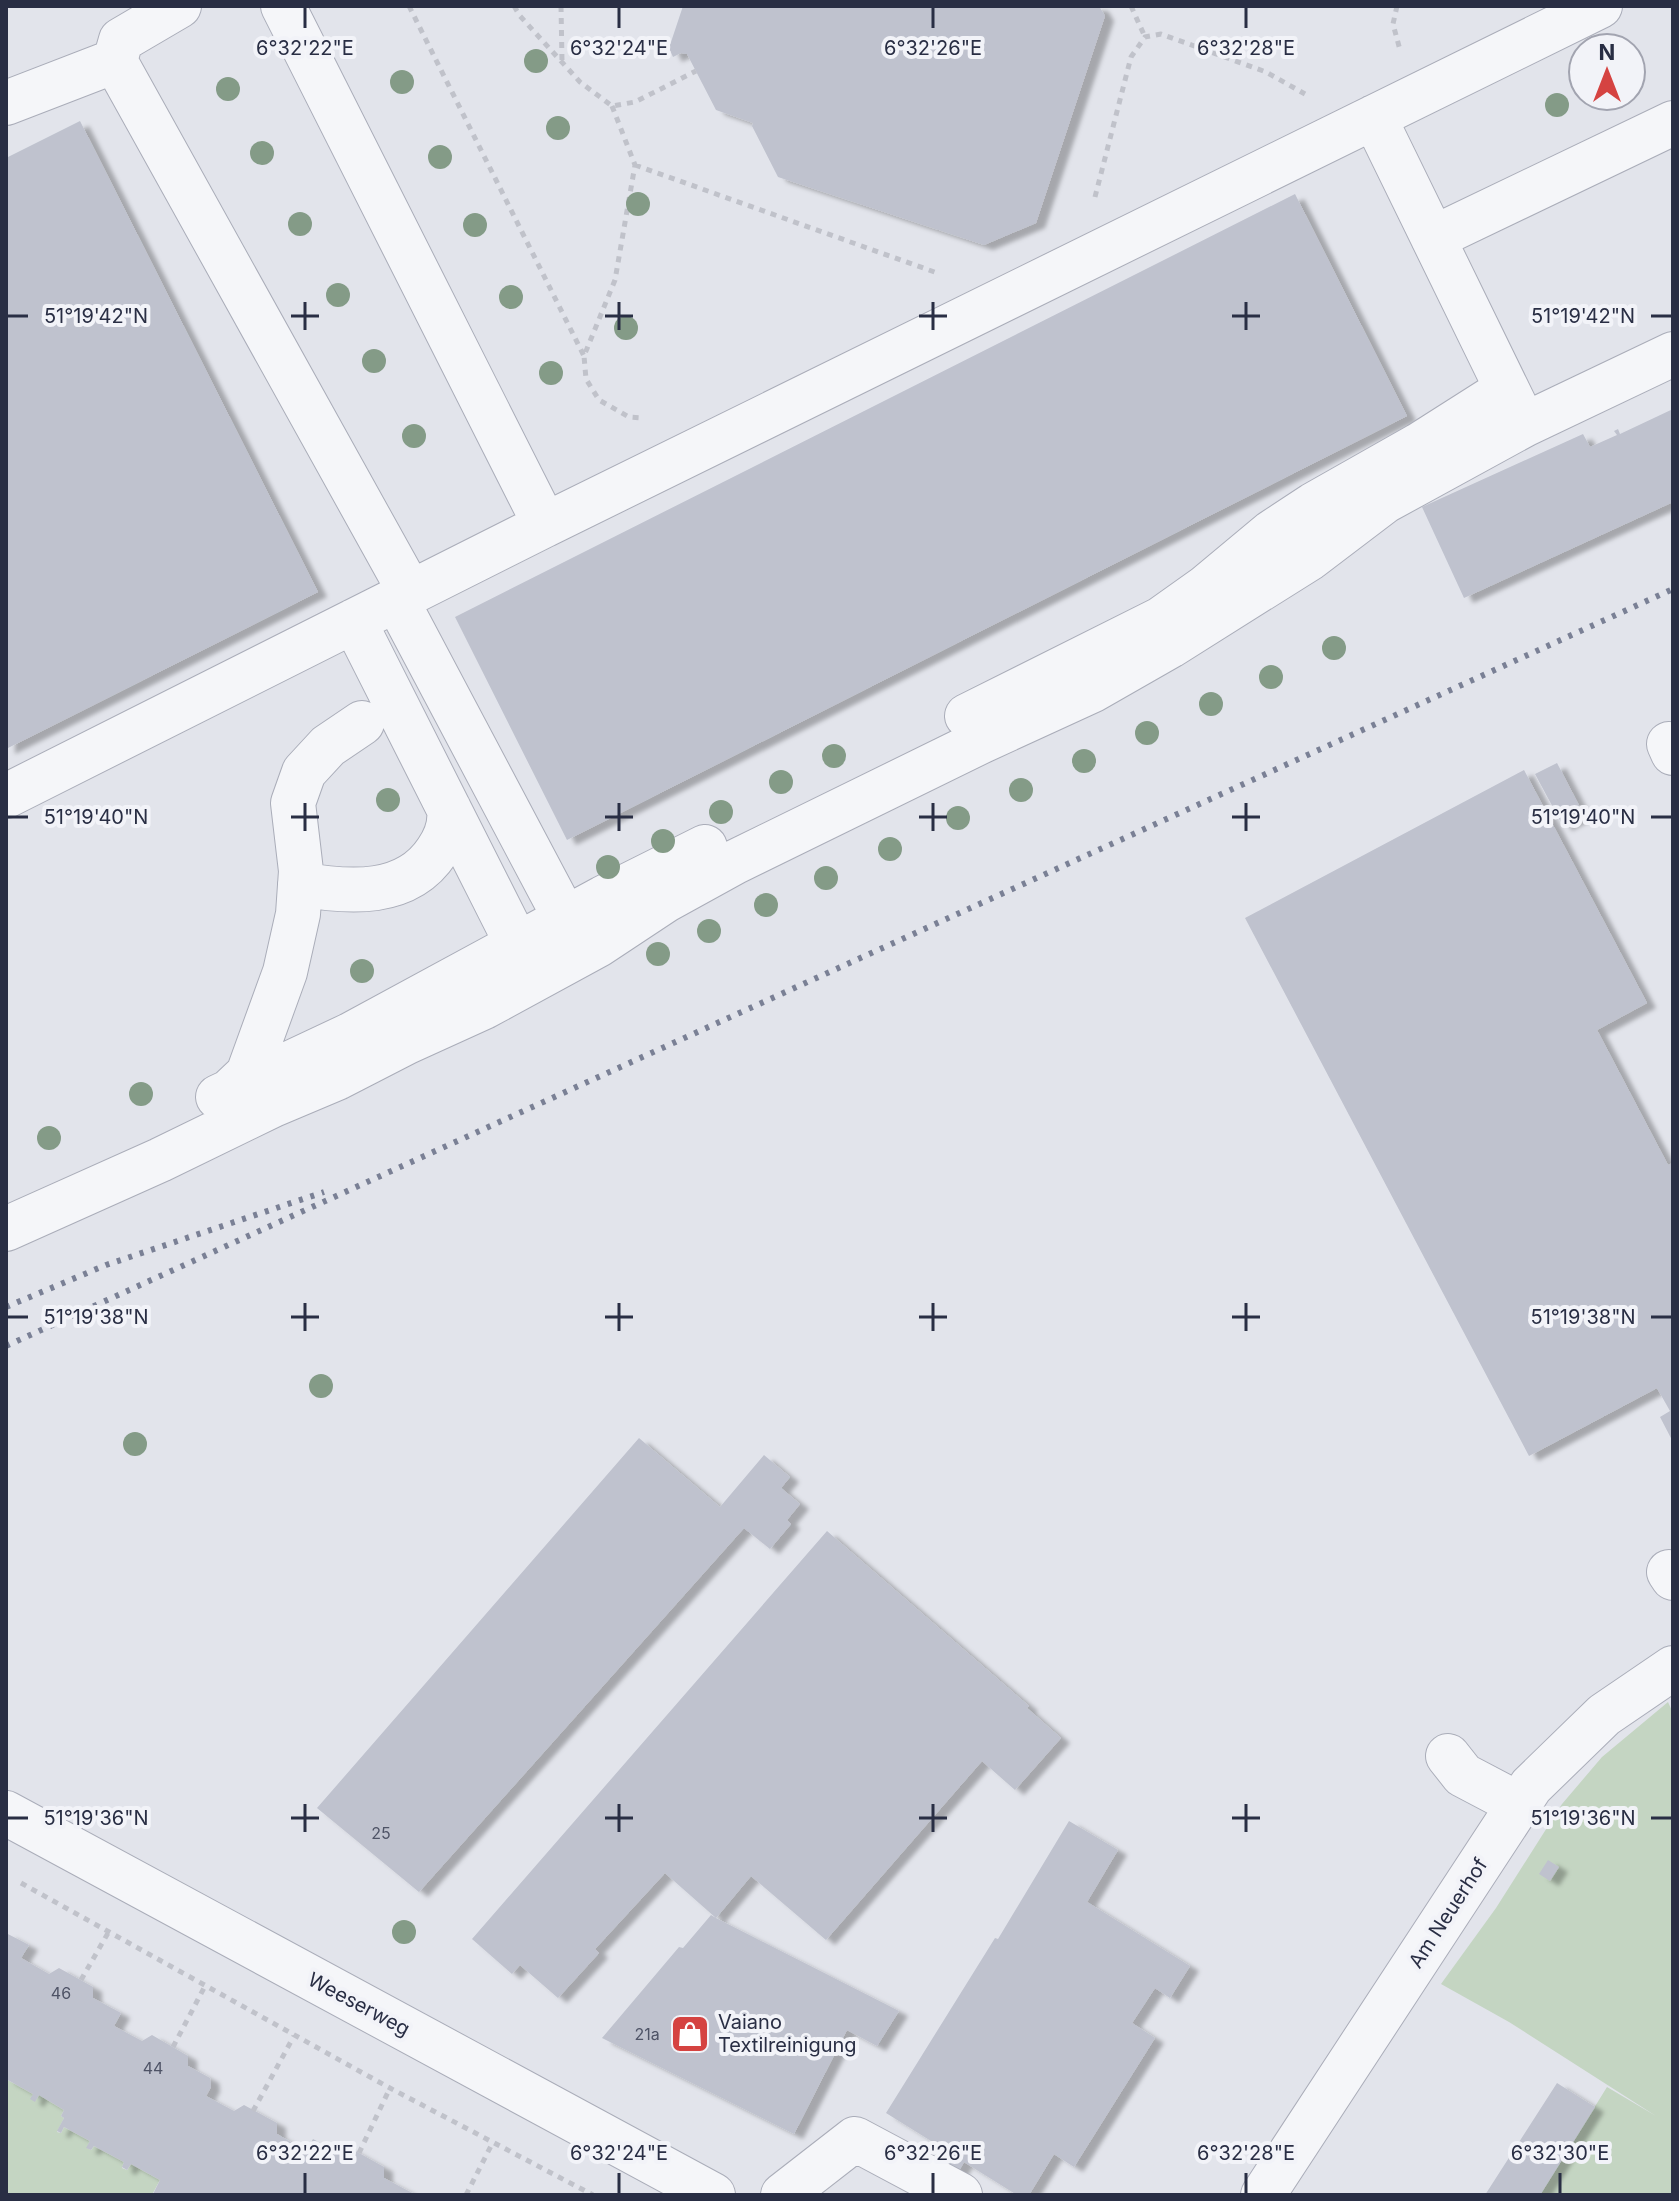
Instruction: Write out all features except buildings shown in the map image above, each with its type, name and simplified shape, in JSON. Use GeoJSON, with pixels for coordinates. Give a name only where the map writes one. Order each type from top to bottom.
{"type":"FeatureCollection","features":[{"type":"Feature","properties":{"kind":"street"},"geometry":{"type":"LineString","coordinates":[[179,6],[121,40],[115,61],[403,596],[565,918]]}},
{"type":"Feature","properties":{"kind":"street"},"geometry":{"type":"LineString","coordinates":[[283,6],[545,525]]}},
{"type":"Feature","properties":{"kind":"street"},"geometry":{"type":"LineString","coordinates":[[6,796],[545,525],[1600,6]]}},
{"type":"Feature","properties":{"kind":"street"},"geometry":{"type":"LineString","coordinates":[[6,103],[115,61]]}},
{"type":"Feature","properties":{"kind":"street"},"geometry":{"type":"LineString","coordinates":[[1374,117],[1515,407]]}},
{"type":"Feature","properties":{"kind":"street"},"geometry":{"type":"LineString","coordinates":[[1433,238],[1673,123]]}},
{"type":"Feature","properties":{"kind":"street"},"geometry":{"type":"LineString","coordinates":[[6,1196],[111,1150],[342,1039],[565,918],[1161,619],[1206,587],[1272,532],[1429,439],[1673,354]]}},
{"type":"Feature","properties":{"kind":"street"},"geometry":{"type":"LineString","coordinates":[[6,1229],[337,1078],[484,1007],[598,945],[666,900],[735,862],[1093,690],[1170,646],[1310,558],[1515,407]]}},
{"type":"Feature","properties":{"kind":"street"},"geometry":{"type":"LineString","coordinates":[[354,621],[517,944]]}},
{"type":"Feature","properties":{"kind":"street"},"geometry":{"type":"LineString","coordinates":[[229,1092],[248,1074],[275,1004],[298,914],[301,871],[293,803],[304,772],[328,746],[362,723]]}},
{"type":"Feature","properties":{"kind":"street"},"geometry":{"type":"LineString","coordinates":[[300,884],[324,889],[398,885],[427,866],[444,840],[450,819],[449,809]]}},
{"type":"Feature","properties":{"kind":"street","name":"Am Neuerhof"},"geometry":{"type":"LineString","coordinates":[[1263,2195],[1531,1786],[1604,1715],[1673,1668]]}},
{"type":"Feature","properties":{"kind":"street"},"geometry":{"type":"LineString","coordinates":[[1448,1756],[1463,1775],[1520,1805]]}},
{"type":"Feature","properties":{"kind":"street","name":"Weeserweg"},"geometry":{"type":"LineString","coordinates":[[6,1813],[713,2195]]}},
{"type":"Feature","properties":{"kind":"street"},"geometry":{"type":"LineString","coordinates":[[783,2195],[855,2139],[960,2195]]}},
{"type":"Feature","properties":{"kind":"path"},"geometry":{"type":"LineString","coordinates":[[409,6],[584,356],[586,379],[599,400],[629,417],[656,418]]}},
{"type":"Feature","properties":{"kind":"path"},"geometry":{"type":"LineString","coordinates":[[514,6],[580,82],[612,106],[635,165],[615,280],[584,356]]}},
{"type":"Feature","properties":{"kind":"path"},"geometry":{"type":"LineString","coordinates":[[561,6],[562,62]]}},
{"type":"Feature","properties":{"kind":"path"},"geometry":{"type":"LineString","coordinates":[[1131,6],[1145,37]]}},
{"type":"Feature","properties":{"kind":"path"},"geometry":{"type":"LineString","coordinates":[[1094,202],[1131,57],[1145,37],[1161,34],[1266,72]]}},
{"type":"Feature","properties":{"kind":"path"},"geometry":{"type":"LineString","coordinates":[[612,106],[635,102],[696,71]]}},
{"type":"Feature","properties":{"kind":"path"},"geometry":{"type":"LineString","coordinates":[[635,165],[945,276],[932,283]]}},
{"type":"Feature","properties":{"kind":"path"},"geometry":{"type":"LineString","coordinates":[[18,1881],[294,2036],[593,2195]]}},
{"type":"Feature","properties":{"kind":"path"},"geometry":{"type":"LineString","coordinates":[[81,1980],[108,1933]]}},
{"type":"Feature","properties":{"kind":"path"},"geometry":{"type":"LineString","coordinates":[[173,2047],[205,1986]]}},
{"type":"Feature","properties":{"kind":"path"},"geometry":{"type":"LineString","coordinates":[[253,2111],[294,2036]]}},
{"type":"Feature","properties":{"kind":"path"},"geometry":{"type":"LineString","coordinates":[[359,2153],[390,2088]]}},
{"type":"Feature","properties":{"kind":"path"},"geometry":{"type":"LineString","coordinates":[[466,2195],[492,2144]]}},
{"type":"Feature","properties":{"kind":"green space"},"geometry":{"type":"Polygon","coordinates":[[[1668,1702],[1673,1713],[1673,2195],[1540,2195],[1607,2087],[1656,2116],[1509,2022],[1441,1984],[1496,1908],[1562,1804],[1602,1757],[1668,1702]]]}},
{"type":"Feature","properties":{"kind":"green space"},"geometry":{"type":"Polygon","coordinates":[[[6,2079],[33,2094],[35,2101],[39,2095],[64,2110],[61,2116],[64,2118],[57,2132],[61,2133],[64,2127],[90,2141],[87,2148],[91,2150],[94,2146],[124,2162],[122,2168],[127,2170],[131,2164],[160,2180],[153,2193],[155,2195],[6,2195],[6,2079]]]}},
{"type":"Feature","properties":{"kind":"railway"},"geometry":{"type":"LineString","coordinates":[[6,1346],[1673,589]]}},
{"type":"Feature","properties":{"kind":"railway"},"geometry":{"type":"LineString","coordinates":[[6,1307],[106,1265],[324,1192]]}},
{"type":"Feature","properties":{"kind":"place","name":"Vaiano Textilreinigung"},"geometry":{"type":"Point","coordinates":[690,2034]}}]}
